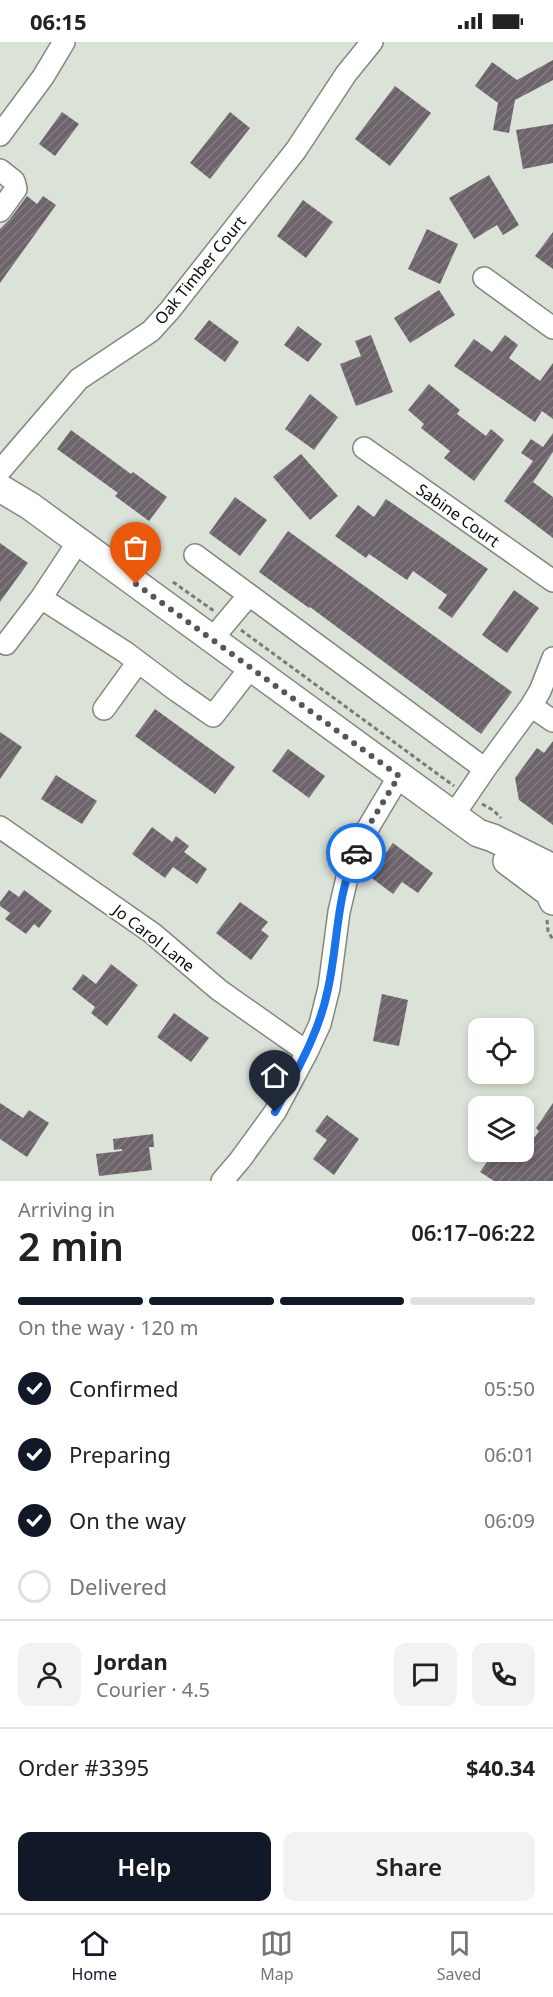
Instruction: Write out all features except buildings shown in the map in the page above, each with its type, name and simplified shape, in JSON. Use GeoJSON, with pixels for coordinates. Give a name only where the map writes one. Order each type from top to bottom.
{"type":"FeatureCollection","features":[{"type":"Feature","properties":{"kind":"main road"},"geometry":{"type":"LineString","coordinates":[[0,488],[30,506],[78,542],[220,630],[250,667],[399,776],[460,805],[486,846],[549,892],[553,901]]}},
{"type":"Feature","properties":{"kind":"main road"},"geometry":{"type":"LineString","coordinates":[[478,833],[493,838],[553,868]]}},
{"type":"Feature","properties":{"kind":"street"},"geometry":{"type":"LineString","coordinates":[[0,135],[43,77],[64,42]]}},
{"type":"Feature","properties":{"kind":"street","name":"Oak Timber Court"},"geometry":{"type":"LineString","coordinates":[[0,471],[79,379],[151,331],[170,310],[296,150],[346,74],[372,42]]}},
{"type":"Feature","properties":{"kind":"street"},"geometry":{"type":"LineString","coordinates":[[0,170],[14,181],[16,189],[0,211]]}},
{"type":"Feature","properties":{"kind":"street"},"geometry":{"type":"LineString","coordinates":[[484,278],[553,328]]}},
{"type":"Feature","properties":{"kind":"street","name":"Sabine Court"},"geometry":{"type":"LineString","coordinates":[[364,448],[553,581]]}},
{"type":"Feature","properties":{"kind":"street"},"geometry":{"type":"LineString","coordinates":[[6,644],[78,542]]}},
{"type":"Feature","properties":{"kind":"street"},"geometry":{"type":"LineString","coordinates":[[195,555],[485,769]]}},
{"type":"Feature","properties":{"kind":"street"},"geometry":{"type":"LineString","coordinates":[[220,630],[249,595]]}},
{"type":"Feature","properties":{"kind":"street"},"geometry":{"type":"LineString","coordinates":[[40,598],[138,662],[213,716],[250,667]]}},
{"type":"Feature","properties":{"kind":"street"},"geometry":{"type":"LineString","coordinates":[[460,805],[531,706],[540,691],[553,658]]}},
{"type":"Feature","properties":{"kind":"street"},"geometry":{"type":"LineString","coordinates":[[104,709],[138,662]]}},
{"type":"Feature","properties":{"kind":"street"},"geometry":{"type":"LineString","coordinates":[[531,706],[553,721]]}},
{"type":"Feature","properties":{"kind":"street"},"geometry":{"type":"LineString","coordinates":[[222,1181],[275,1112],[320,1024],[329,988],[339,912],[350,865],[365,832],[399,776]]}},
{"type":"Feature","properties":{"kind":"street","name":"Jo Carol Lane"},"geometry":{"type":"LineString","coordinates":[[0,827],[152,933],[219,990],[307,1052]]}},
{"type":"Feature","properties":{"kind":"path"},"geometry":{"type":"LineString","coordinates":[[169,579],[220,630],[460,805],[493,810],[501,819]]}},
{"type":"Feature","properties":{"kind":"way so far"},"geometry":{"type":"LineString","coordinates":[[136,584],[399,776],[365,832],[356,853]]}},
{"type":"Feature","properties":{"kind":"route"},"geometry":{"type":"LineString","coordinates":[[275,1112],[320,1024],[329,988],[339,912],[350,865],[356,853]]}}]}
